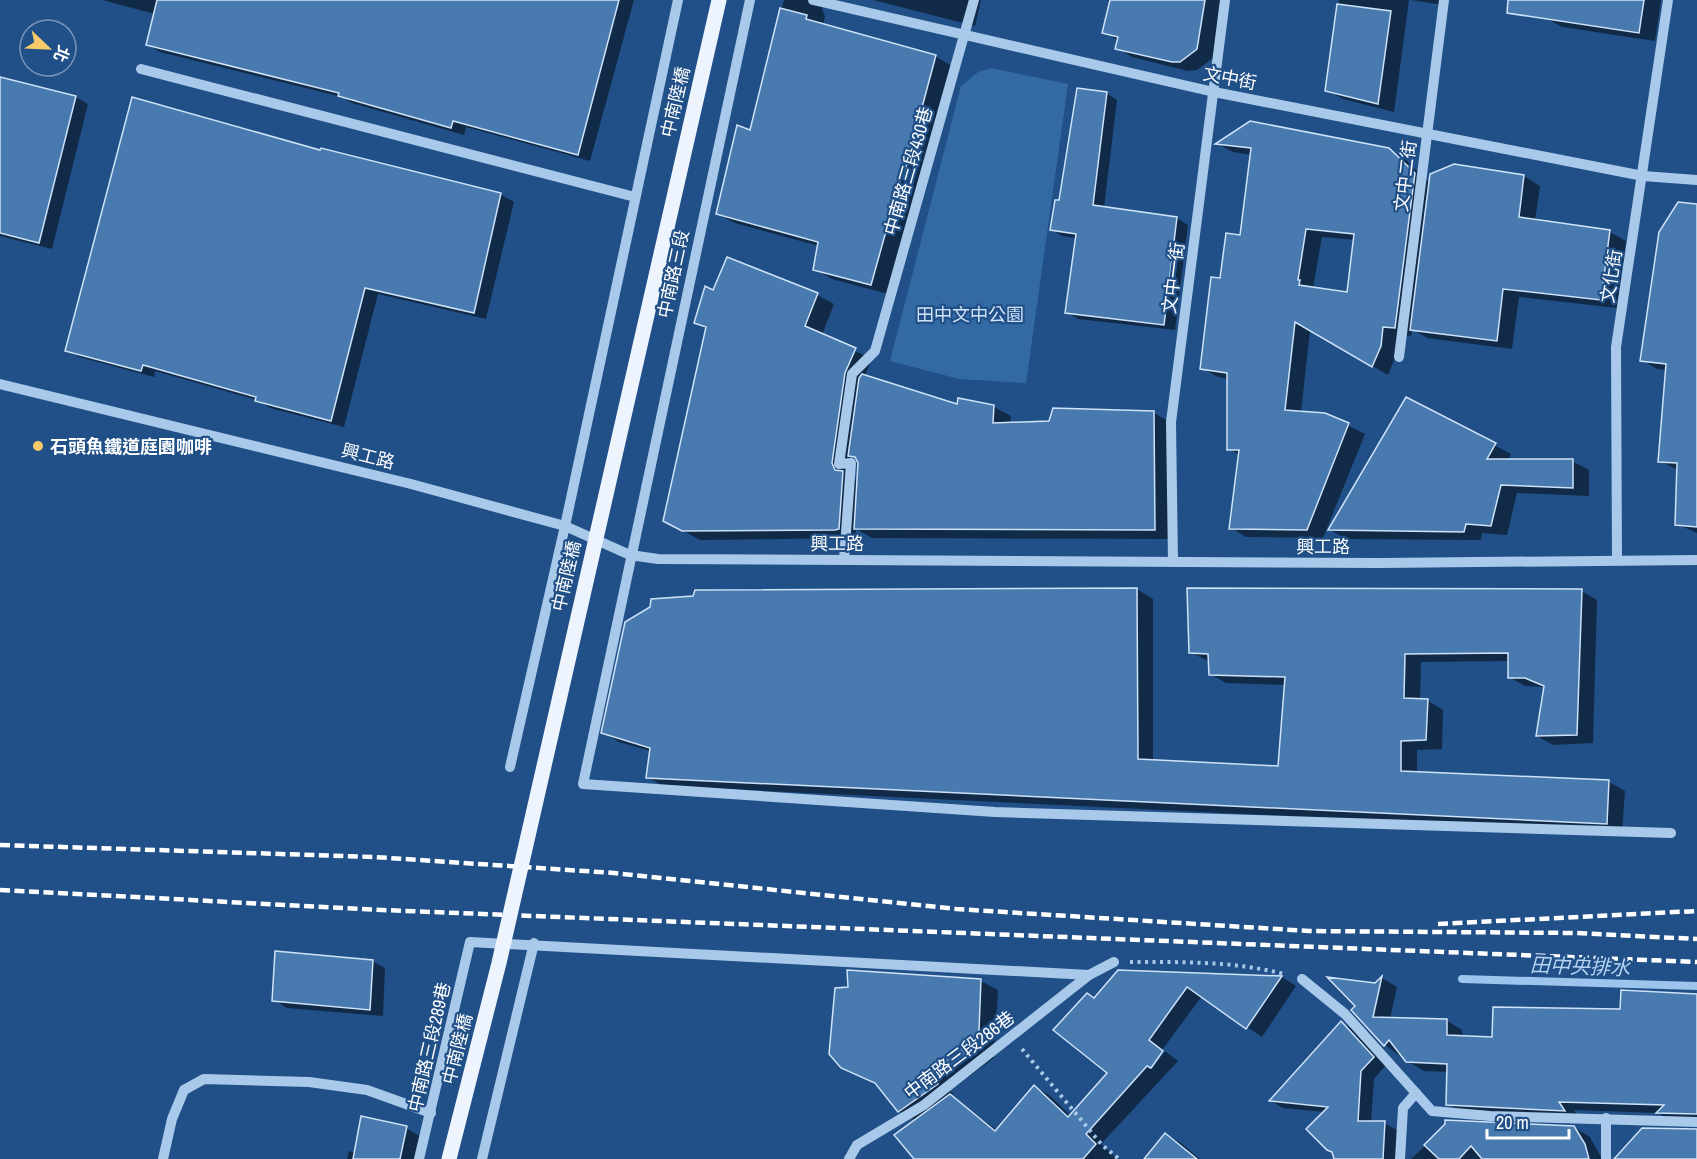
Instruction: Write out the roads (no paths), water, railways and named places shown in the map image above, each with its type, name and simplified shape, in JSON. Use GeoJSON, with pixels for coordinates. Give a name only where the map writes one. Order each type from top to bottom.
{"type":"FeatureCollection","features":[{"type":"Feature","properties":{"kind":"main road","name":"中南陸橋"},"geometry":{"type":"LineString","coordinates":[[449,1159],[499,963],[719,0]]}},
{"type":"Feature","properties":{"kind":"street"},"geometry":{"type":"LineString","coordinates":[[510,767],[565,526],[678,0]]}},
{"type":"Feature","properties":{"kind":"street","name":"中南路三段"},"geometry":{"type":"LineString","coordinates":[[750,0],[583,784],[995,812],[1671,833]]}},
{"type":"Feature","properties":{"kind":"street","name":"文中街"},"geometry":{"type":"LineString","coordinates":[[813,0],[1214,92],[1643,176],[1697,180]]}},
{"type":"Feature","properties":{"kind":"street","name":"中南路三段430巷"},"geometry":{"type":"LineString","coordinates":[[844,560],[851,463],[839,464],[852,375],[875,351],[974,0]]}},
{"type":"Feature","properties":{"kind":"street","name":"文中一街"},"geometry":{"type":"LineString","coordinates":[[1173,562],[1171,422],[1225,0]]}},
{"type":"Feature","properties":{"kind":"street","name":"文中二街"},"geometry":{"type":"LineString","coordinates":[[1399,357],[1444,0]]}},
{"type":"Feature","properties":{"kind":"street","name":"文化街"},"geometry":{"type":"LineString","coordinates":[[1617,560],[1616,347],[1668,0]]}},
{"type":"Feature","properties":{"kind":"street"},"geometry":{"type":"LineString","coordinates":[[141,69],[635,197]]}},
{"type":"Feature","properties":{"kind":"street","name":"興工路"},"geometry":{"type":"LineString","coordinates":[[0,384],[411,484],[565,526],[630,555],[658,559],[1381,563],[1697,560]]}},
{"type":"Feature","properties":{"kind":"street","name":"中南路三段289巷"},"geometry":{"type":"LineString","coordinates":[[418,1159],[431,1113],[470,942],[534,943]]}},
{"type":"Feature","properties":{"kind":"street"},"geometry":{"type":"LineString","coordinates":[[482,1159],[534,943],[1089,975]]}},
{"type":"Feature","properties":{"kind":"street","name":"中南路三段286巷"},"geometry":{"type":"LineString","coordinates":[[849,1159],[857,1145],[924,1105],[1089,975],[1114,962]]}},
{"type":"Feature","properties":{"kind":"street"},"geometry":{"type":"LineString","coordinates":[[1302,979],[1345,1014],[1432,1111],[1490,1116],[1697,1122]]}},
{"type":"Feature","properties":{"kind":"street"},"geometry":{"type":"LineString","coordinates":[[164,1159],[172,1119],[184,1090],[204,1079],[309,1082],[367,1090],[431,1113]]}},
{"type":"Feature","properties":{"kind":"street"},"geometry":{"type":"LineString","coordinates":[[1400,1159],[1403,1108],[1416,1093]]}},
{"type":"Feature","properties":{"kind":"street"},"geometry":{"type":"LineString","coordinates":[[1606,1119],[1606,1159]]}},
{"type":"Feature","properties":{"kind":"waterway","name":"田中央排水"},"geometry":{"type":"LineString","coordinates":[[1462,979],[1697,986]]}},
{"type":"Feature","properties":{"kind":"railway"},"geometry":{"type":"LineString","coordinates":[[0,845],[374,857],[614,873],[956,909],[1309,931],[1575,933],[1697,939]]}},
{"type":"Feature","properties":{"kind":"railway"},"geometry":{"type":"LineString","coordinates":[[0,890],[382,910],[1697,962]]}},
{"type":"Feature","properties":{"kind":"railway"},"geometry":{"type":"LineString","coordinates":[[1438,924],[1697,911]]}},
{"type":"Feature","properties":{"kind":"place","name":"石頭魚鐵道庭園咖啡"},"geometry":{"type":"Point","coordinates":[38,446]}},
{"type":"Feature","properties":{"kind":"park label","name":"田中文中公園"},"geometry":{"type":"Point","coordinates":[970,314]}}]}
